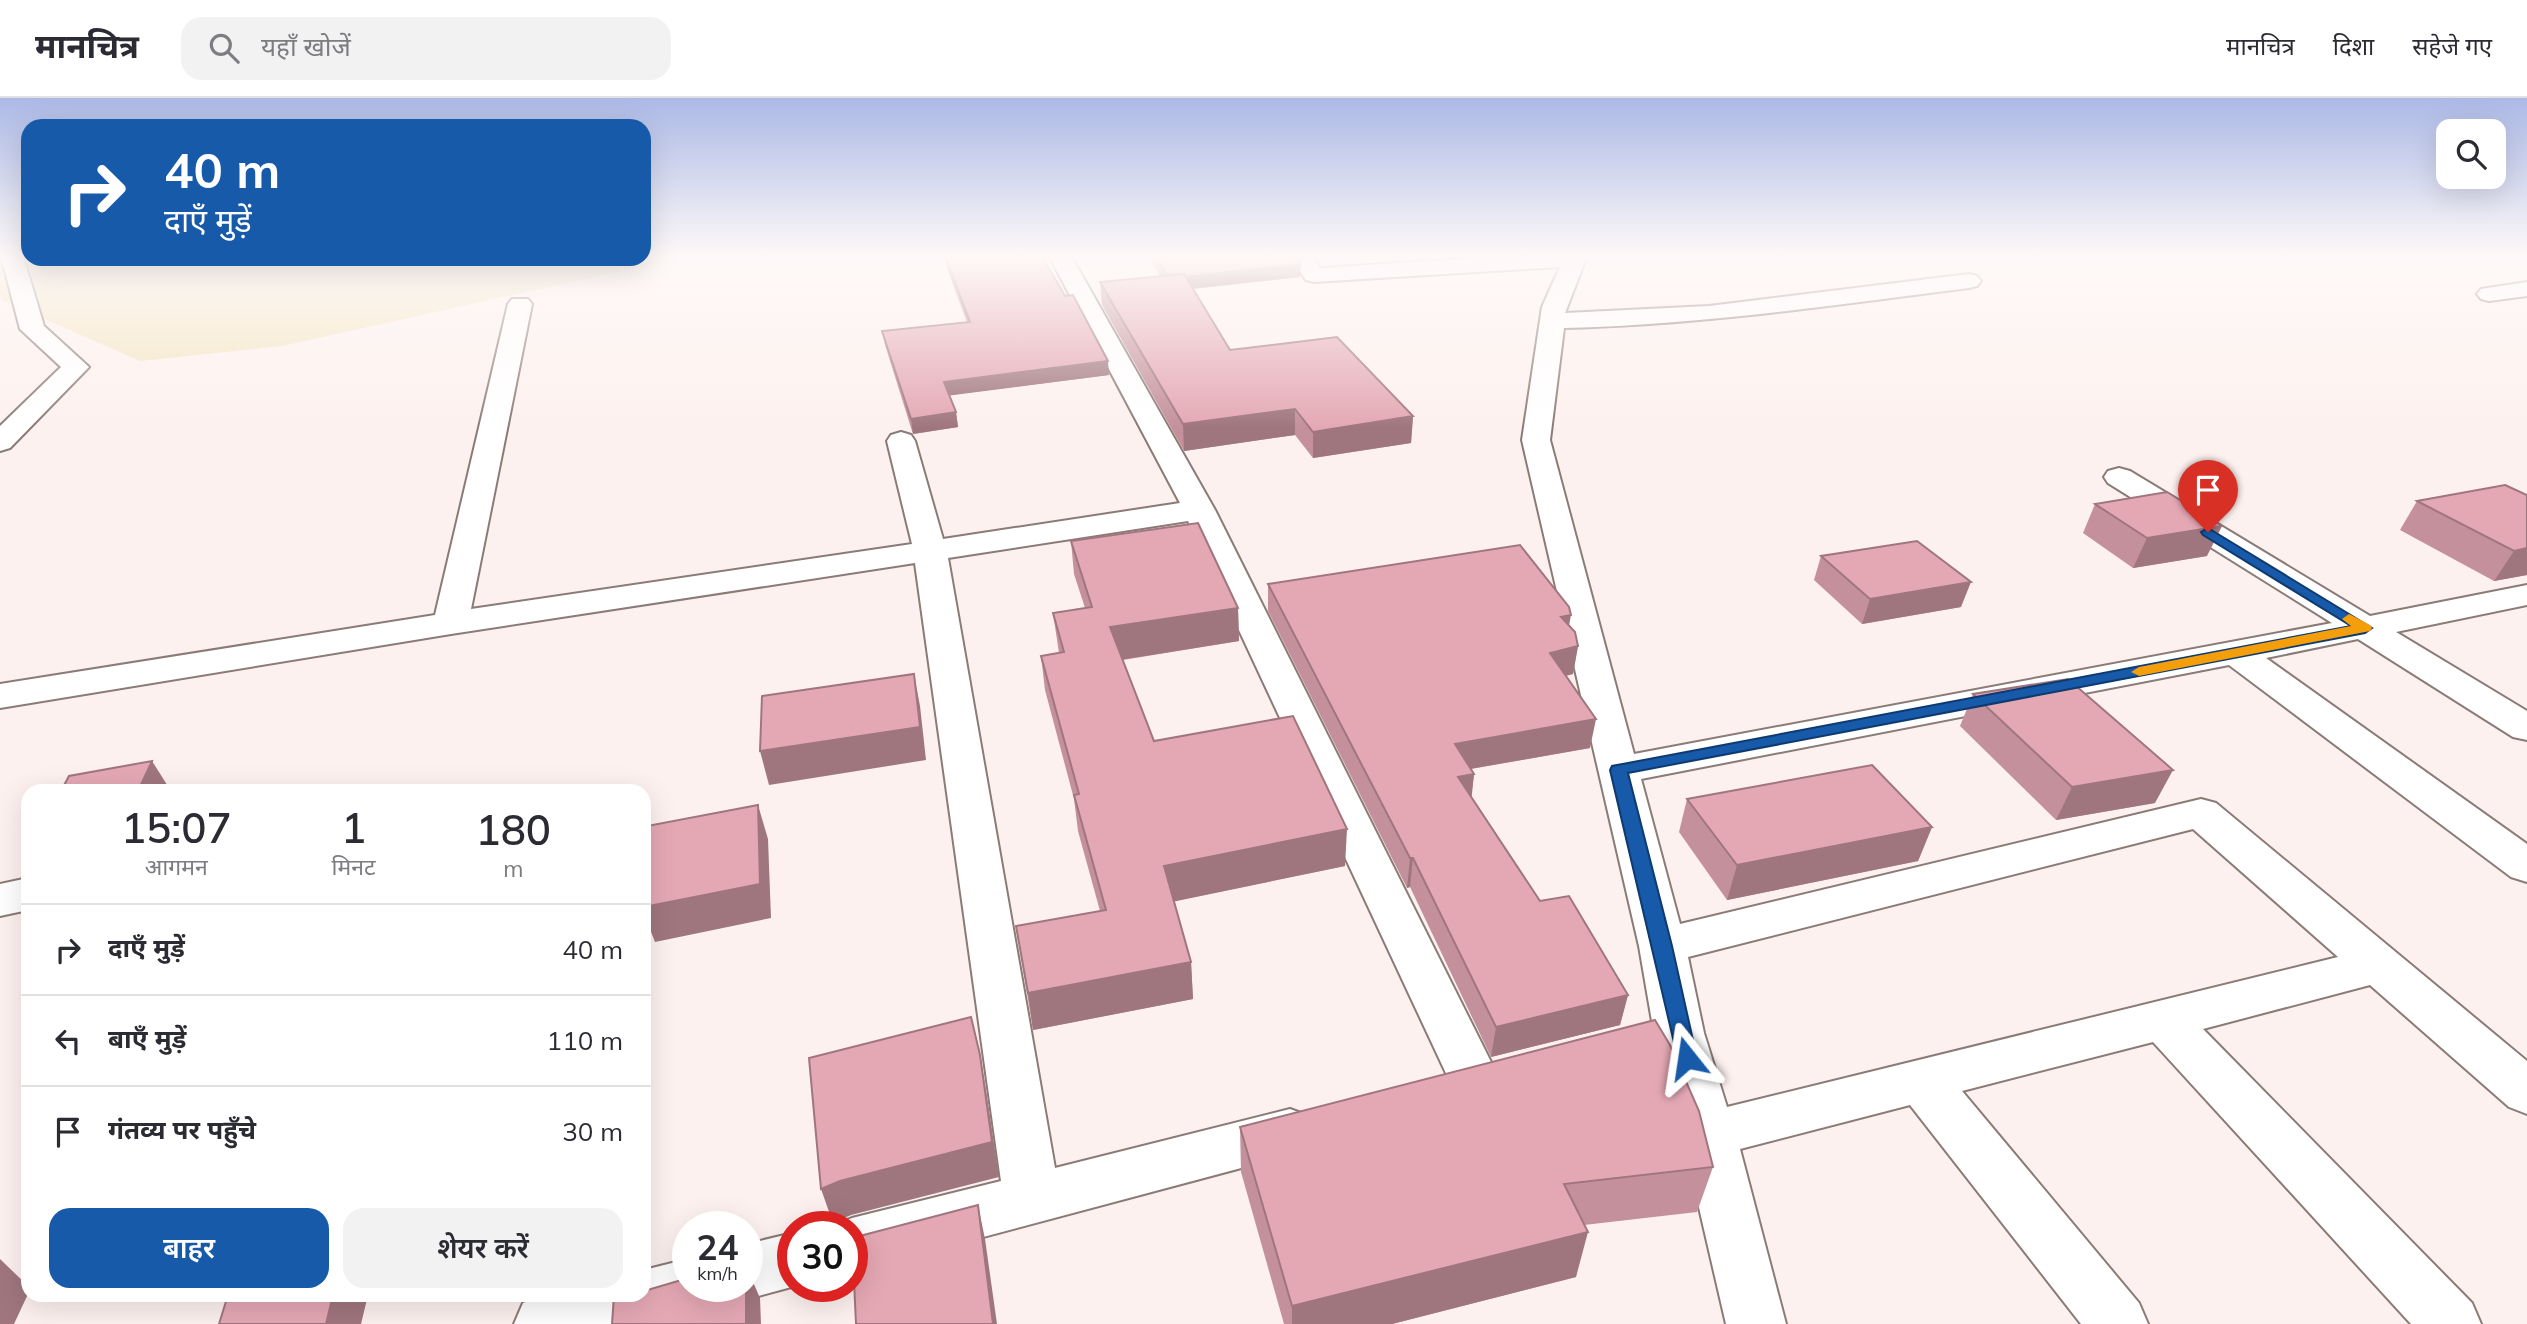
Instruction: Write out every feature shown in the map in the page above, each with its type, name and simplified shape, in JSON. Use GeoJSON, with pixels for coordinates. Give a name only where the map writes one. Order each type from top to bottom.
{"type":"FeatureCollection","features":[{"type":"Feature","properties":{"kind":"street"},"geometry":{"type":"LineString","coordinates":[[0,442],[76,367],[21,333],[19,313]]}},
{"type":"Feature","properties":{"kind":"street"},"geometry":{"type":"LineString","coordinates":[[450,623],[518,313]]}},
{"type":"Feature","properties":{"kind":"street"},"geometry":{"type":"LineString","coordinates":[[1091,313],[1199,510],[1476,1084]]}},
{"type":"Feature","properties":{"kind":"street"},"geometry":{"type":"LineString","coordinates":[[1554,313],[1536,440],[1662,946],[1659,1038],[1709,1134],[1756,1324]]}},
{"type":"Feature","properties":{"kind":"street"},"geometry":{"type":"LineString","coordinates":[[1553,321],[1601,321],[1691,313]]}},
{"type":"Feature","properties":{"kind":"street"},"geometry":{"type":"LineString","coordinates":[[901,441],[930,551],[1032,1199]]}},
{"type":"Feature","properties":{"kind":"street"},"geometry":{"type":"LineString","coordinates":[[2119,477],[2527,728]]}},
{"type":"Feature","properties":{"kind":"street"},"geometry":{"type":"LineString","coordinates":[[0,696],[450,623],[1199,510]]}},
{"type":"Feature","properties":{"kind":"street"},"geometry":{"type":"LineString","coordinates":[[1618,770],[2527,595]]}},
{"type":"Feature","properties":{"kind":"street"},"geometry":{"type":"LineString","coordinates":[[2236,653],[2527,866]]}},
{"type":"Feature","properties":{"kind":"street"},"geometry":{"type":"LineString","coordinates":[[1662,946],[2201,813],[2527,1093]]}},
{"type":"Feature","properties":{"kind":"street"},"geometry":{"type":"LineString","coordinates":[[0,900],[21,896]]}},
{"type":"Feature","properties":{"kind":"street"},"geometry":{"type":"LineString","coordinates":[[1709,1134],[2378,965]]}},
{"type":"Feature","properties":{"kind":"street"},"geometry":{"type":"LineString","coordinates":[[2163,1020],[2451,1324]]}},
{"type":"Feature","properties":{"kind":"street"},"geometry":{"type":"LineString","coordinates":[[1922,1081],[2118,1324]]}},
{"type":"Feature","properties":{"kind":"street"},"geometry":{"type":"LineString","coordinates":[[868,1241],[1341,1119]]}},
{"type":"Feature","properties":{"kind":"street"},"geometry":{"type":"LineString","coordinates":[[651,1294],[672,1290]]}},
{"type":"Feature","properties":{"kind":"street"},"geometry":{"type":"LineString","coordinates":[[544,1324],[610,1302]]}},
{"type":"Feature","properties":{"kind":"shaded area"},"geometry":{"type":"Polygon","coordinates":[[[31,313],[430,313],[282,346],[140,361],[31,313]]]}},
{"type":"Feature","properties":{"kind":"building"},"geometry":{"type":"Polygon","coordinates":[[[967,313],[1083,313],[1108,361],[944,382],[956,412],[911,419],[882,331],[970,322],[967,313]]]}},
{"type":"Feature","properties":{"kind":"building"},"geometry":{"type":"Polygon","coordinates":[[[1118,313],[1208,313],[1230,350],[1337,337],[1413,416],[1313,432],[1295,409],[1183,424],[1118,313]]]}},
{"type":"Feature","properties":{"kind":"building"},"geometry":{"type":"Polygon","coordinates":[[[2505,485],[2527,495],[2527,548],[2514,551],[2417,501],[2505,485]]]}},
{"type":"Feature","properties":{"kind":"building"},"geometry":{"type":"Polygon","coordinates":[[[2167,492],[2222,526],[2147,538],[2095,504],[2167,492]]]}},
{"type":"Feature","properties":{"kind":"building"},"geometry":{"type":"Polygon","coordinates":[[[1198,523],[1238,608],[1110,627],[1154,741],[1293,716],[1347,829],[1164,866],[1191,962],[1028,993],[1016,926],[1106,910],[1074,795],[1079,794],[1041,656],[1064,652],[1053,613],[1092,607],[1071,541],[1198,523]]]}},
{"type":"Feature","properties":{"kind":"building"},"geometry":{"type":"Polygon","coordinates":[[[1917,541],[1971,582],[1870,599],[1821,556],[1917,541]]]}},
{"type":"Feature","properties":{"kind":"building"},"geometry":{"type":"Polygon","coordinates":[[[1520,545],[1569,607],[1571,615],[1561,617],[1575,632],[1578,646],[1550,653],[1596,719],[1455,744],[1474,774],[1458,777],[1540,901],[1569,896],[1628,995],[1496,1027],[1413,858],[1410,858],[1268,584],[1520,545]]]}},
{"type":"Feature","properties":{"kind":"building"},"geometry":{"type":"Polygon","coordinates":[[[914,674],[920,727],[760,751],[762,696],[914,674]]]}},
{"type":"Feature","properties":{"kind":"building"},"geometry":{"type":"Polygon","coordinates":[[[2068,679],[2173,770],[2072,787],[1973,694],[2068,679]]]}},
{"type":"Feature","properties":{"kind":"building"},"geometry":{"type":"Polygon","coordinates":[[[152,761],[141,784],[65,784],[69,776],[152,761]]]}},
{"type":"Feature","properties":{"kind":"building"},"geometry":{"type":"Polygon","coordinates":[[[1872,765],[1932,827],[1737,865],[1687,799],[1872,765]]]}},
{"type":"Feature","properties":{"kind":"building"},"geometry":{"type":"Polygon","coordinates":[[[758,805],[760,884],[651,906],[651,825],[758,805]]]}},
{"type":"Feature","properties":{"kind":"building"},"geometry":{"type":"Polygon","coordinates":[[[971,1017],[980,1055],[992,1142],[840,1181],[821,1189],[809,1058],[971,1017]]]}},
{"type":"Feature","properties":{"kind":"building"},"geometry":{"type":"Polygon","coordinates":[[[1655,1020],[1670,1045],[1699,1111],[1713,1167],[1564,1184],[1588,1232],[1292,1306],[1240,1127],[1655,1020]]]}},
{"type":"Feature","properties":{"kind":"building"},"geometry":{"type":"Polygon","coordinates":[[[978,1205],[993,1324],[856,1324],[855,1302],[868,1302],[868,1234],[978,1205]]]}},
{"type":"Feature","properties":{"kind":"building"},"geometry":{"type":"Polygon","coordinates":[[[672,1283],[672,1302],[746,1302],[746,1324],[612,1324],[614,1302],[651,1302],[651,1289],[672,1283]]]}},
{"type":"Feature","properties":{"kind":"building"},"geometry":{"type":"Polygon","coordinates":[[[226,1302],[331,1302],[326,1324],[219,1324],[226,1302]]]}},
{"type":"Feature","properties":{"kind":"slow traffic"},"geometry":{"type":"LineString","coordinates":[[2139,672],[2365,628],[2349,619]]}},
{"type":"Feature","properties":{"kind":"route"},"geometry":{"type":"LineString","coordinates":[[1687,1058],[1618,770],[2365,628],[2208,532]]}}]}
